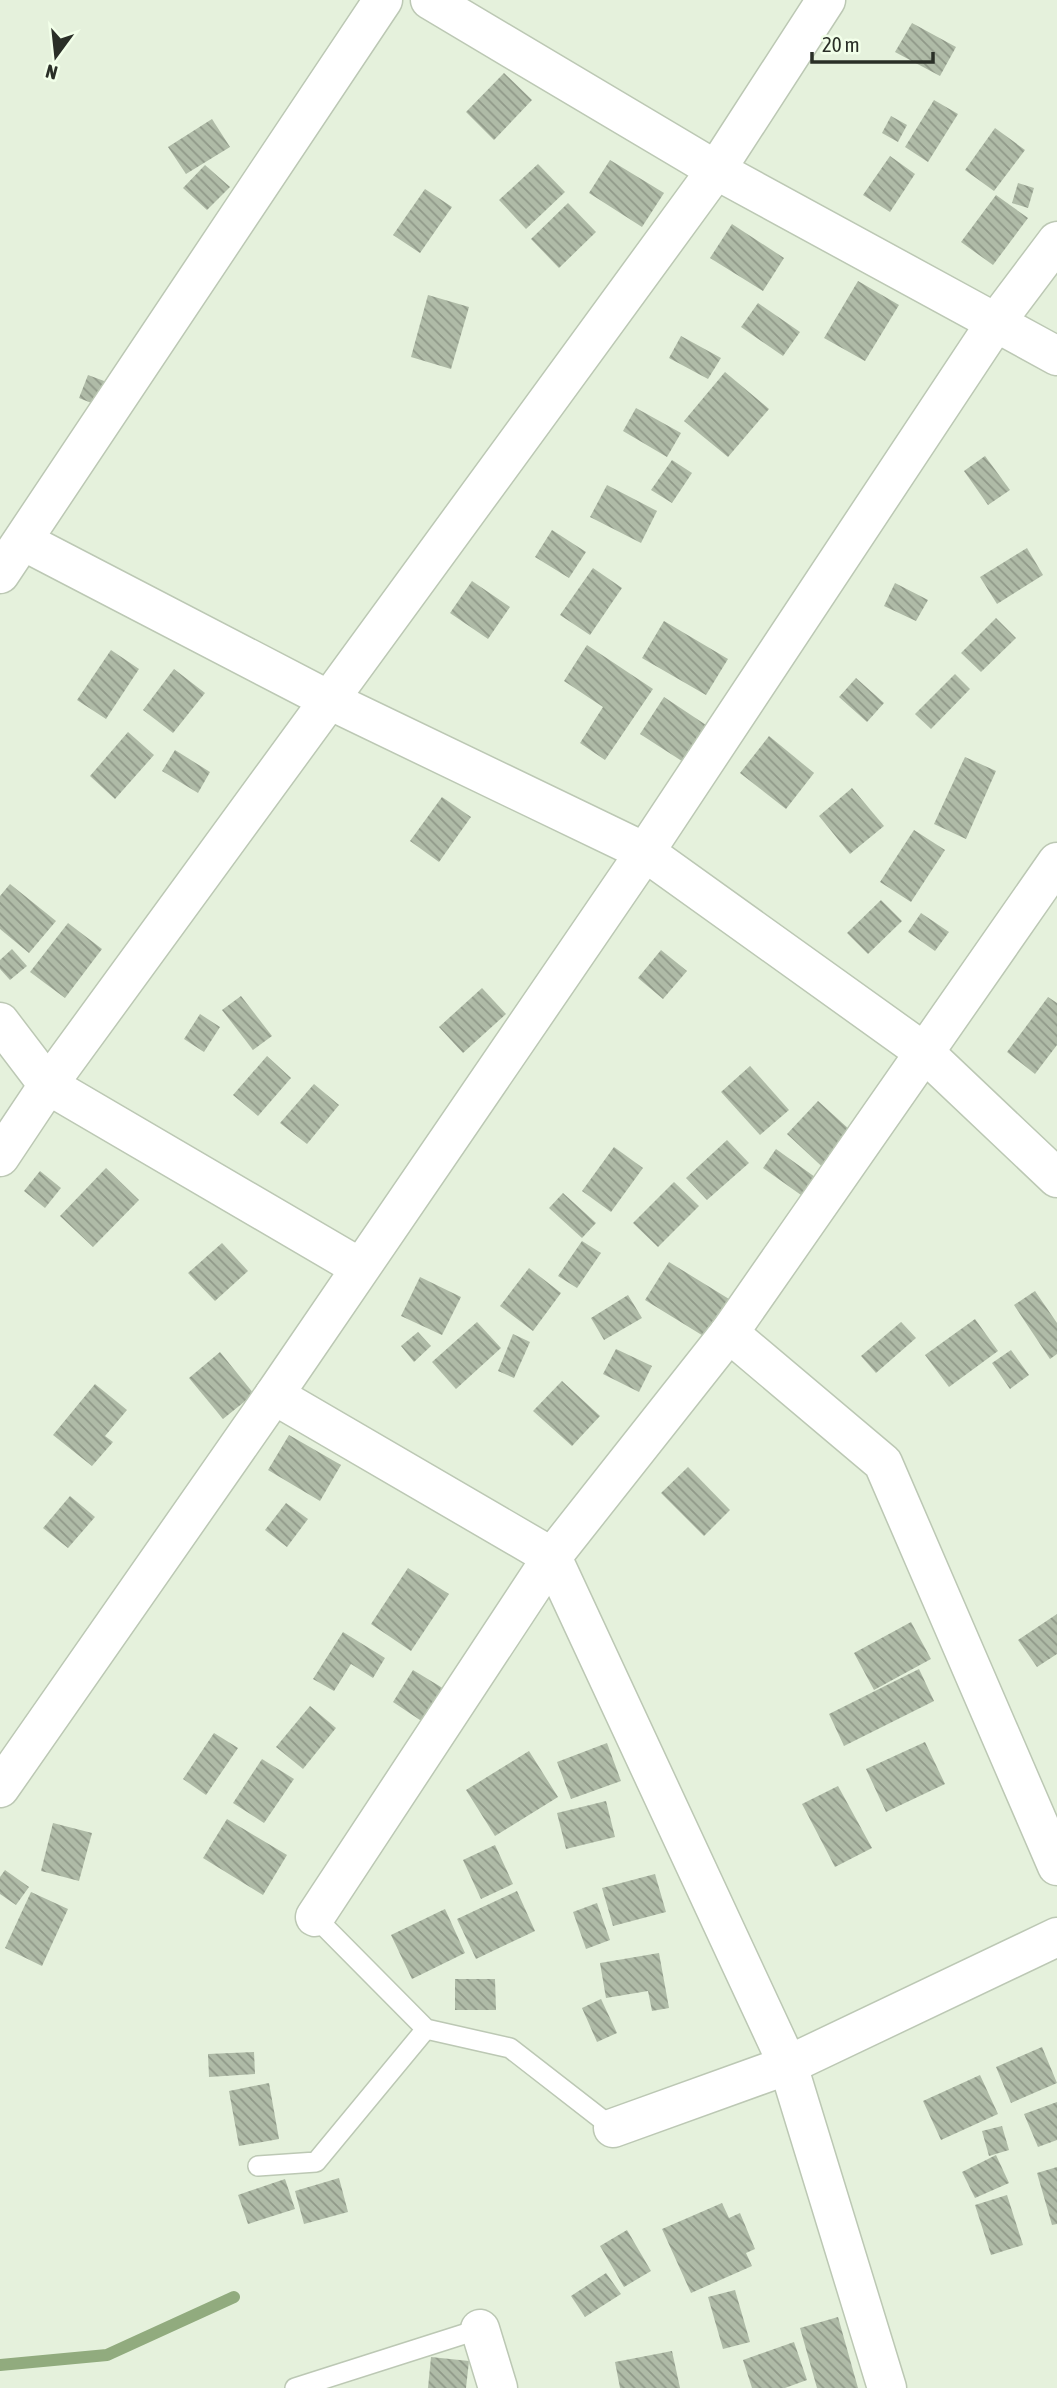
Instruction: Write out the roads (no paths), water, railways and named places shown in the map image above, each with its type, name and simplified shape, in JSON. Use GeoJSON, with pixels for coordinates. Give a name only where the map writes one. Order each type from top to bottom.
{"type":"FeatureCollection","features":[{"type":"Feature","properties":{"kind":"street"},"geometry":{"type":"LineString","coordinates":[[0,574],[383,0]]}},
{"type":"Feature","properties":{"kind":"street"},"geometry":{"type":"LineString","coordinates":[[430,0],[716,170],[1057,356]]}},
{"type":"Feature","properties":{"kind":"street"},"geometry":{"type":"LineString","coordinates":[[0,1157],[48,1085],[716,170],[826,0]]}},
{"type":"Feature","properties":{"kind":"street"},"geometry":{"type":"LineString","coordinates":[[0,1788],[274,1395],[645,852],[996,322],[1057,241]]}},
{"type":"Feature","properties":{"kind":"street"},"geometry":{"type":"LineString","coordinates":[[23,541],[329,700],[645,852],[924,1052],[1057,1178]]}},
{"type":"Feature","properties":{"kind":"street"},"geometry":{"type":"LineString","coordinates":[[315,1917],[552,1557],[729,1333],[1057,862]]}},
{"type":"Feature","properties":{"kind":"street"},"geometry":{"type":"LineString","coordinates":[[0,1022],[48,1085],[359,1267]]}},
{"type":"Feature","properties":{"kind":"street"},"geometry":{"type":"LineString","coordinates":[[729,1333],[883,1463],[1057,1866]]}},
{"type":"Feature","properties":{"kind":"street"},"geometry":{"type":"LineString","coordinates":[[274,1395],[552,1557],[788,2065],[887,2388]]}},
{"type":"Feature","properties":{"kind":"street"},"geometry":{"type":"LineString","coordinates":[[613,2128],[788,2065],[1057,1937]]}},
{"type":"Feature","properties":{"kind":"street"},"geometry":{"type":"LineString","coordinates":[[480,2329],[498,2388]]}},
{"type":"Feature","properties":{"kind":"lane"},"geometry":{"type":"LineString","coordinates":[[315,1917],[426,2029],[510,2048],[613,2128]]}},
{"type":"Feature","properties":{"kind":"lane"},"geometry":{"type":"LineString","coordinates":[[258,2166],[316,2162],[426,2029]]}},
{"type":"Feature","properties":{"kind":"lane"},"geometry":{"type":"LineString","coordinates":[[295,2388],[480,2329]]}},
{"type":"Feature","properties":{"kind":"waterway"},"geometry":{"type":"LineString","coordinates":[[0,2365],[107,2355],[234,2297]]}}]}
